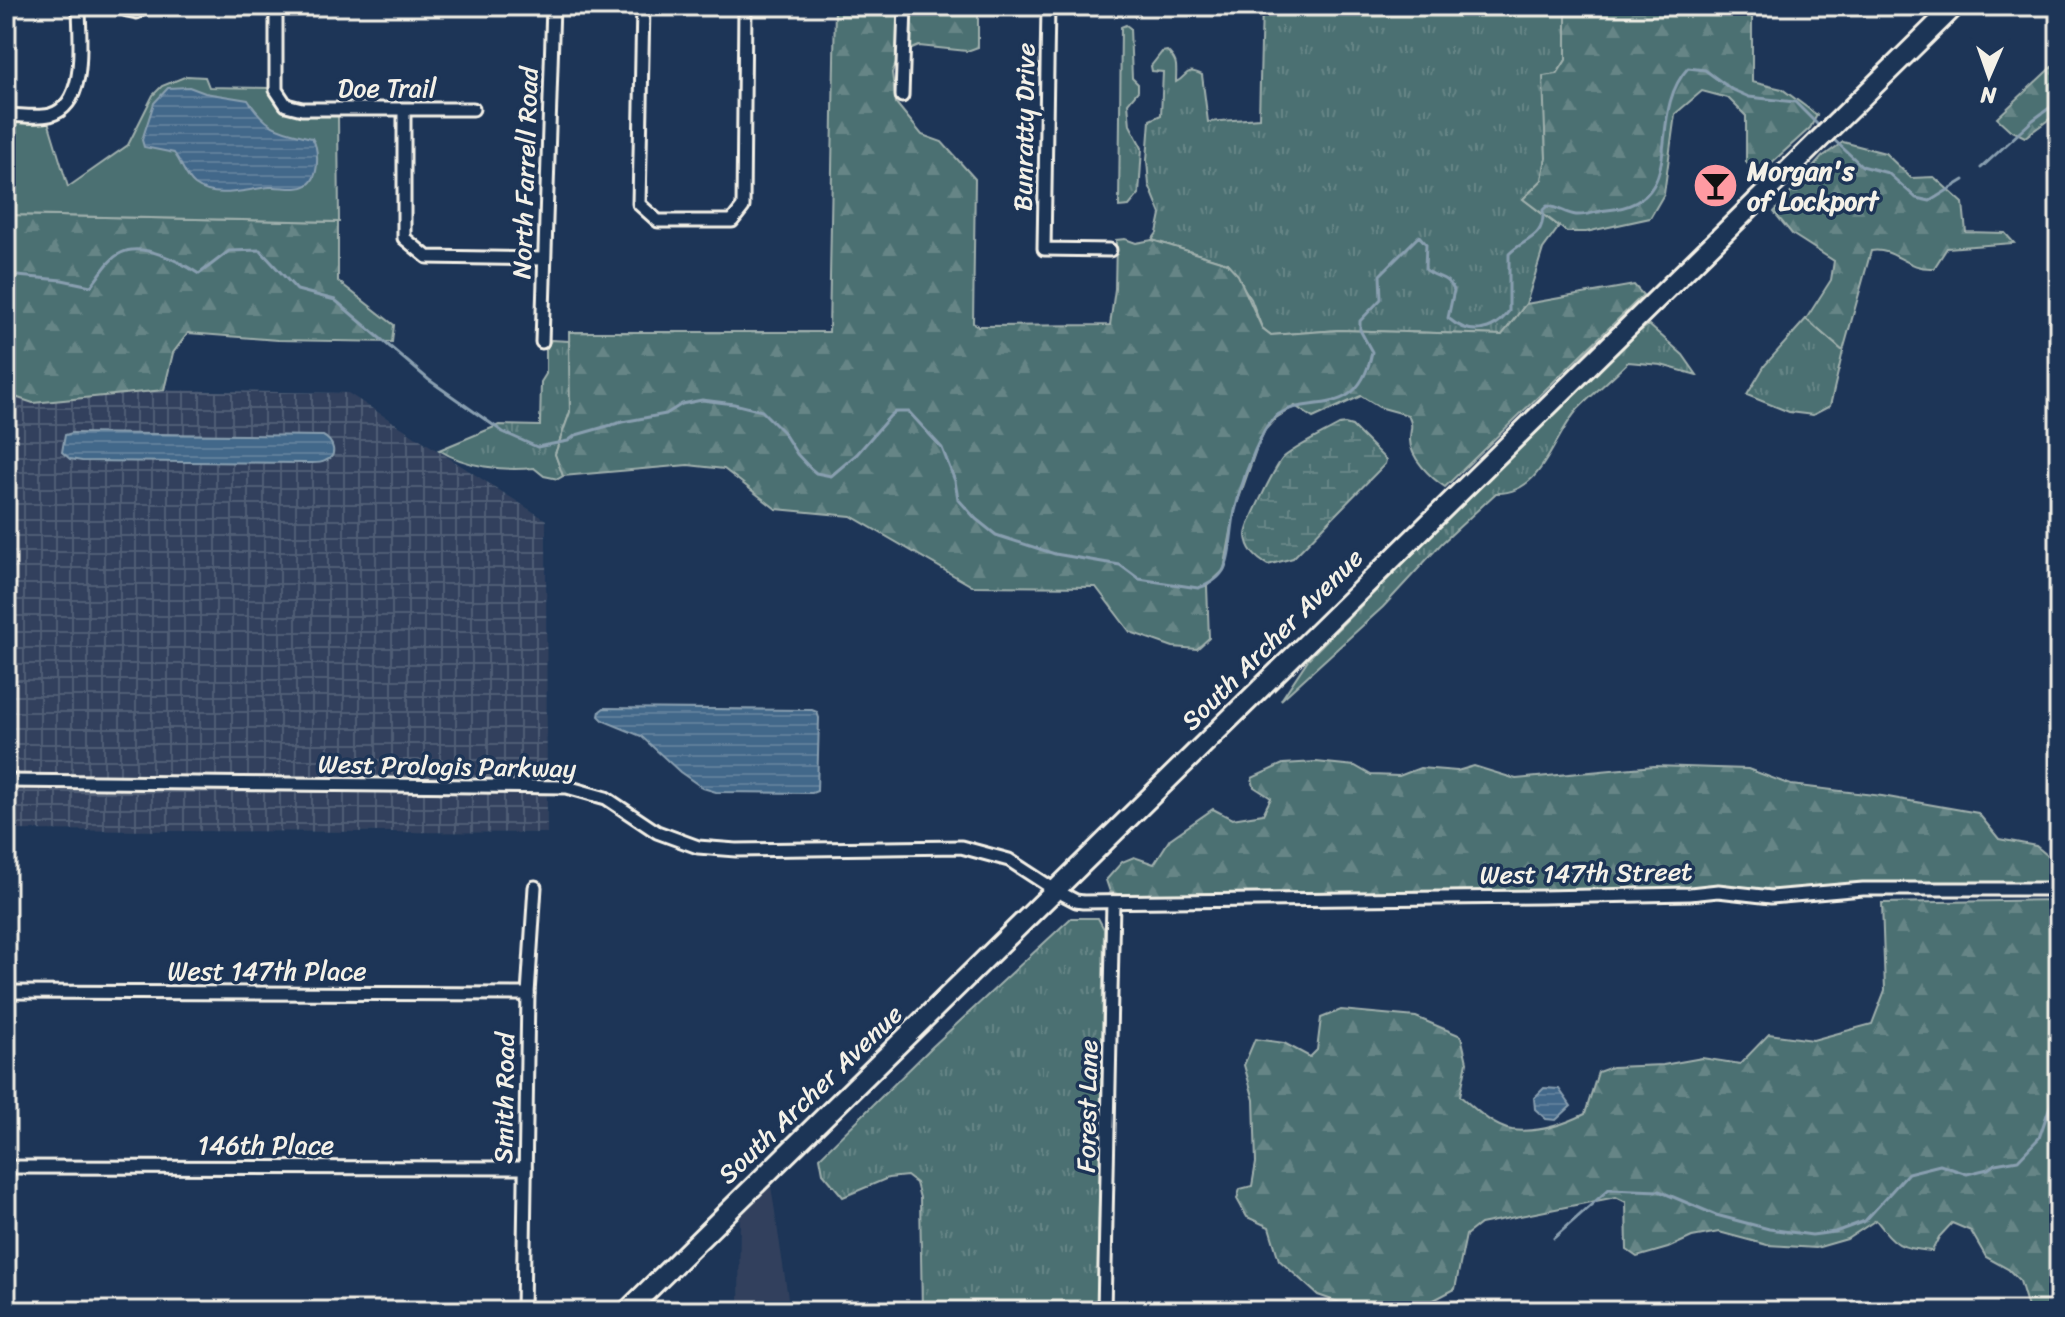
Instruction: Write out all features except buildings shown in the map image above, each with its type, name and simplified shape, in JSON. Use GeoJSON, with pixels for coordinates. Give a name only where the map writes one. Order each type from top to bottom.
{"type":"FeatureCollection","features":[{"type":"Feature","properties":{"kind":"main road","name":"South Archer Avenue"},"geometry":{"type":"LineString","coordinates":[[627,1311],[1955,6]]}},
{"type":"Feature","properties":{"kind":"street"},"geometry":{"type":"LineString","coordinates":[[6,115],[52,114],[68,103],[77,82],[79,6]]}},
{"type":"Feature","properties":{"kind":"street"},"geometry":{"type":"LineString","coordinates":[[123,6],[137,12],[146,6]]}},
{"type":"Feature","properties":{"kind":"street","name":"Doe Trail"},"geometry":{"type":"LineString","coordinates":[[276,6],[276,90],[286,105],[302,109],[473,109]]}},
{"type":"Feature","properties":{"kind":"street","name":"North Farrell Road"},"geometry":{"type":"LineString","coordinates":[[542,342],[553,6]]}},
{"type":"Feature","properties":{"kind":"street"},"geometry":{"type":"LineString","coordinates":[[643,6],[639,204],[658,221],[732,221],[743,207],[745,6]]}},
{"type":"Feature","properties":{"kind":"street"},"geometry":{"type":"LineString","coordinates":[[902,96],[905,6]]}},
{"type":"Feature","properties":{"kind":"street","name":"Bunratty Drive"},"geometry":{"type":"LineString","coordinates":[[1048,6],[1044,249],[1110,250]]}},
{"type":"Feature","properties":{"kind":"street"},"geometry":{"type":"LineString","coordinates":[[404,110],[404,238],[427,257],[544,259]]}},
{"type":"Feature","properties":{"kind":"street","name":"West Prologis Parkway"},"geometry":{"type":"LineString","coordinates":[[6,781],[567,787],[606,798],[657,832],[698,847],[724,850],[961,847],[1009,860],[1076,901],[1113,902]]}},
{"type":"Feature","properties":{"kind":"street","name":"Smith Road"},"geometry":{"type":"LineString","coordinates":[[523,1311],[528,994],[535,887]]}},
{"type":"Feature","properties":{"kind":"street","name":"West 147th Street"},"geometry":{"type":"LineString","coordinates":[[1113,902],[1690,894],[1718,891],[1771,897],[1863,889],[2059,889]]}},
{"type":"Feature","properties":{"kind":"street","name":"Forest Lane"},"geometry":{"type":"LineString","coordinates":[[1104,1311],[1113,902]]}},
{"type":"Feature","properties":{"kind":"street","name":"West 147th Place"},"geometry":{"type":"LineString","coordinates":[[6,992],[528,994]]}},
{"type":"Feature","properties":{"kind":"street","name":"146th Place"},"geometry":{"type":"LineString","coordinates":[[6,1167],[525,1168]]}},
{"type":"Feature","properties":{"kind":"shaded area"},"geometry":{"type":"Polygon","coordinates":[[[189,87],[205,93],[248,100],[268,123],[312,138],[317,163],[311,181],[299,188],[212,192],[192,182],[174,153],[144,147],[142,140],[154,103],[168,88],[189,87]]]}},
{"type":"Feature","properties":{"kind":"shaded area"},"geometry":{"type":"Polygon","coordinates":[[[6,388],[348,393],[546,520],[547,833],[6,830],[6,388]]]}},
{"type":"Feature","properties":{"kind":"shaded area"},"geometry":{"type":"Polygon","coordinates":[[[65,435],[323,436],[332,445],[333,452],[329,459],[315,463],[82,461],[70,459],[62,452],[65,435]]]}},
{"type":"Feature","properties":{"kind":"shaded area"},"geometry":{"type":"Polygon","coordinates":[[[604,708],[812,710],[817,712],[819,718],[817,791],[716,792],[703,788],[680,772],[641,736],[604,721],[599,716],[604,708]]]}},
{"type":"Feature","properties":{"kind":"shaded area"},"geometry":{"type":"Polygon","coordinates":[[[1544,1088],[1559,1089],[1571,1106],[1556,1120],[1546,1119],[1535,1109],[1534,1098],[1544,1088]]]}},
{"type":"Feature","properties":{"kind":"shaded area"},"geometry":{"type":"Polygon","coordinates":[[[770,1179],[790,1311],[739,1311],[740,1207],[770,1179]]]}},
{"type":"Feature","properties":{"kind":"green space"},"geometry":{"type":"Polygon","coordinates":[[[835,6],[978,6],[978,47],[967,51],[919,46],[900,54],[892,73],[896,103],[922,135],[942,142],[975,179],[973,323],[978,326],[1110,325],[1115,289],[1116,240],[1125,239],[1136,243],[1152,240],[1227,263],[1238,275],[1262,328],[1271,335],[1339,330],[1502,335],[1526,304],[1634,285],[1643,295],[1445,487],[1417,460],[1411,447],[1408,415],[1379,407],[1361,396],[1313,418],[1295,406],[1276,418],[1258,444],[1235,510],[1224,570],[1207,586],[1209,638],[1197,649],[1173,647],[1130,632],[1096,587],[972,586],[851,516],[776,509],[724,469],[688,465],[563,476],[555,454],[570,412],[569,332],[829,332],[835,6]]]}},
{"type":"Feature","properties":{"kind":"green space"},"geometry":{"type":"Polygon","coordinates":[[[1262,6],[1566,6],[1566,60],[1557,74],[1544,76],[1546,158],[1542,180],[1523,199],[1559,227],[1543,249],[1526,304],[1502,335],[1339,330],[1271,335],[1262,328],[1251,299],[1227,263],[1152,240],[1157,233],[1161,214],[1149,185],[1147,160],[1150,120],[1161,115],[1163,72],[1152,71],[1151,66],[1162,52],[1167,51],[1175,62],[1176,82],[1189,72],[1202,75],[1208,122],[1259,118],[1262,6]]]}},
{"type":"Feature","properties":{"kind":"green space"},"geometry":{"type":"Polygon","coordinates":[[[1566,6],[1752,6],[1752,82],[1782,89],[1817,115],[1810,128],[1757,176],[1746,162],[1746,116],[1728,98],[1702,91],[1675,114],[1664,194],[1650,218],[1586,232],[1567,232],[1523,199],[1542,180],[1546,158],[1543,76],[1557,74],[1566,60],[1566,6]]]}},
{"type":"Feature","properties":{"kind":"green space"},"geometry":{"type":"Polygon","coordinates":[[[1126,25],[1130,28],[1132,78],[1138,84],[1138,91],[1128,103],[1130,125],[1142,148],[1139,194],[1129,206],[1119,207],[1121,27],[1126,25]]]}},
{"type":"Feature","properties":{"kind":"green space"},"geometry":{"type":"Polygon","coordinates":[[[2059,60],[2059,112],[2025,137],[2010,130],[1997,118],[2059,60]]]}},
{"type":"Feature","properties":{"kind":"green space"},"geometry":{"type":"Polygon","coordinates":[[[187,76],[205,77],[209,87],[268,88],[273,98],[288,111],[338,116],[339,222],[13,215],[13,122],[48,121],[68,187],[128,145],[153,95],[162,86],[187,76]]]}},
{"type":"Feature","properties":{"kind":"green space"},"geometry":{"type":"Polygon","coordinates":[[[1843,142],[1885,153],[1911,178],[1934,177],[1963,203],[1966,232],[2005,233],[2014,243],[1947,248],[1934,268],[1916,266],[1887,252],[1871,251],[1843,351],[1806,319],[1831,280],[1834,261],[1792,234],[1774,212],[1822,157],[1843,142]]]}},
{"type":"Feature","properties":{"kind":"green space"},"geometry":{"type":"Polygon","coordinates":[[[13,215],[338,222],[338,281],[394,325],[392,342],[278,340],[188,333],[173,353],[164,390],[33,403],[6,394],[6,313],[11,306],[13,215]]]}},
{"type":"Feature","properties":{"kind":"green space"},"geometry":{"type":"Polygon","coordinates":[[[6,237],[13,242],[11,306],[6,313],[6,237]]]}},
{"type":"Feature","properties":{"kind":"green space"},"geometry":{"type":"Polygon","coordinates":[[[1806,319],[1843,351],[1830,406],[1813,415],[1789,412],[1747,395],[1765,365],[1806,319]]]}},
{"type":"Feature","properties":{"kind":"green space"},"geometry":{"type":"Polygon","coordinates":[[[1649,325],[1683,355],[1697,375],[1661,365],[1628,362],[1578,409],[1536,475],[1512,491],[1496,493],[1441,544],[1383,607],[1281,700],[1309,658],[1624,342],[1649,325]]]}},
{"type":"Feature","properties":{"kind":"green space"},"geometry":{"type":"Polygon","coordinates":[[[551,340],[569,341],[570,412],[555,454],[563,476],[558,479],[544,476],[534,468],[509,469],[472,464],[439,450],[499,425],[540,426],[541,382],[546,374],[546,349],[551,340]]]}},
{"type":"Feature","properties":{"kind":"green space"},"geometry":{"type":"Polygon","coordinates":[[[1345,424],[1352,426],[1386,460],[1385,464],[1293,558],[1268,565],[1253,554],[1246,536],[1275,471],[1291,452],[1345,424]]]}},
{"type":"Feature","properties":{"kind":"green space"},"geometry":{"type":"Polygon","coordinates":[[[1316,762],[1355,766],[1371,775],[1399,776],[1420,768],[1457,771],[1474,766],[1516,779],[1654,766],[1748,769],[1791,785],[1882,796],[1978,813],[1999,839],[2036,846],[2059,865],[2059,889],[1133,898],[1110,892],[1106,880],[1122,862],[1134,857],[1154,864],[1170,839],[1213,809],[1232,819],[1263,814],[1271,798],[1254,787],[1252,778],[1283,764],[1316,762]]]}},
{"type":"Feature","properties":{"kind":"green space"},"geometry":{"type":"Polygon","coordinates":[[[2059,900],[2059,1311],[2029,1311],[2020,1281],[2008,1269],[1986,1257],[1971,1231],[1952,1223],[1939,1237],[1932,1251],[1899,1244],[1876,1220],[1847,1239],[1816,1248],[1767,1245],[1719,1232],[1692,1237],[1637,1257],[1627,1250],[1626,1202],[1616,1197],[1480,1224],[1466,1235],[1455,1289],[1413,1311],[1350,1311],[1344,1304],[1318,1295],[1279,1260],[1269,1227],[1247,1217],[1237,1199],[1240,1189],[1252,1186],[1256,1163],[1254,1100],[1244,1065],[1255,1039],[1284,1043],[1310,1057],[1317,1050],[1321,1018],[1341,1010],[1416,1017],[1461,1036],[1467,1062],[1460,1096],[1505,1128],[1521,1131],[1540,1129],[1585,1114],[1598,1072],[1612,1067],[1663,1065],[1702,1058],[1740,1064],[1769,1034],[1813,1040],[1872,1024],[1885,990],[1882,903],[2059,900]]]}},
{"type":"Feature","properties":{"kind":"green space"},"geometry":{"type":"Polygon","coordinates":[[[1071,918],[1098,918],[1104,929],[1097,1311],[922,1311],[920,1198],[916,1183],[907,1176],[888,1178],[843,1197],[823,1173],[820,1157],[932,1047],[1071,918]]]}},
{"type":"Feature","properties":{"kind":"waterway"},"geometry":{"type":"LineString","coordinates":[[6,275],[91,286],[112,259],[130,250],[162,255],[199,274],[229,251],[260,250],[297,290],[335,300],[429,380],[503,432],[537,447],[568,441],[576,435],[622,422],[666,414],[682,404],[702,400],[762,411],[783,432],[810,468],[816,473],[831,476],[857,454],[890,416],[895,412],[909,412],[942,448],[955,481],[958,499],[996,535],[1055,554],[1120,565],[1139,579],[1198,588],[1215,579],[1226,565],[1240,490],[1264,431],[1276,416],[1290,409],[1337,400],[1352,392],[1364,377],[1372,352],[1360,330],[1360,321],[1381,299],[1380,275],[1419,236],[1426,244],[1425,269],[1444,279],[1454,290],[1448,318],[1464,328],[1488,328],[1509,311],[1509,254],[1537,233],[1547,206],[1584,215],[1633,204],[1649,192],[1658,175],[1668,110],[1675,88],[1688,68],[1705,70],[1731,89],[1749,97],[1795,102],[1819,126]]}},
{"type":"Feature","properties":{"kind":"waterway"},"geometry":{"type":"LineString","coordinates":[[1981,168],[2033,120],[2059,101]]}},
{"type":"Feature","properties":{"kind":"waterway"},"geometry":{"type":"LineString","coordinates":[[1832,138],[1862,166],[1888,173],[1916,198],[1930,201],[1964,180]]}},
{"type":"Feature","properties":{"kind":"waterway"},"geometry":{"type":"LineString","coordinates":[[1554,1238],[1609,1189],[1659,1191],[1716,1215],[1769,1229],[1812,1235],[1835,1232],[1865,1221],[1908,1173],[1940,1165],[1967,1174],[2018,1160],[2039,1138],[2059,1080]]}},
{"type":"Feature","properties":{"kind":"place","name":"Morgan's of Lockport"},"geometry":{"type":"Point","coordinates":[1716,186]}}]}
